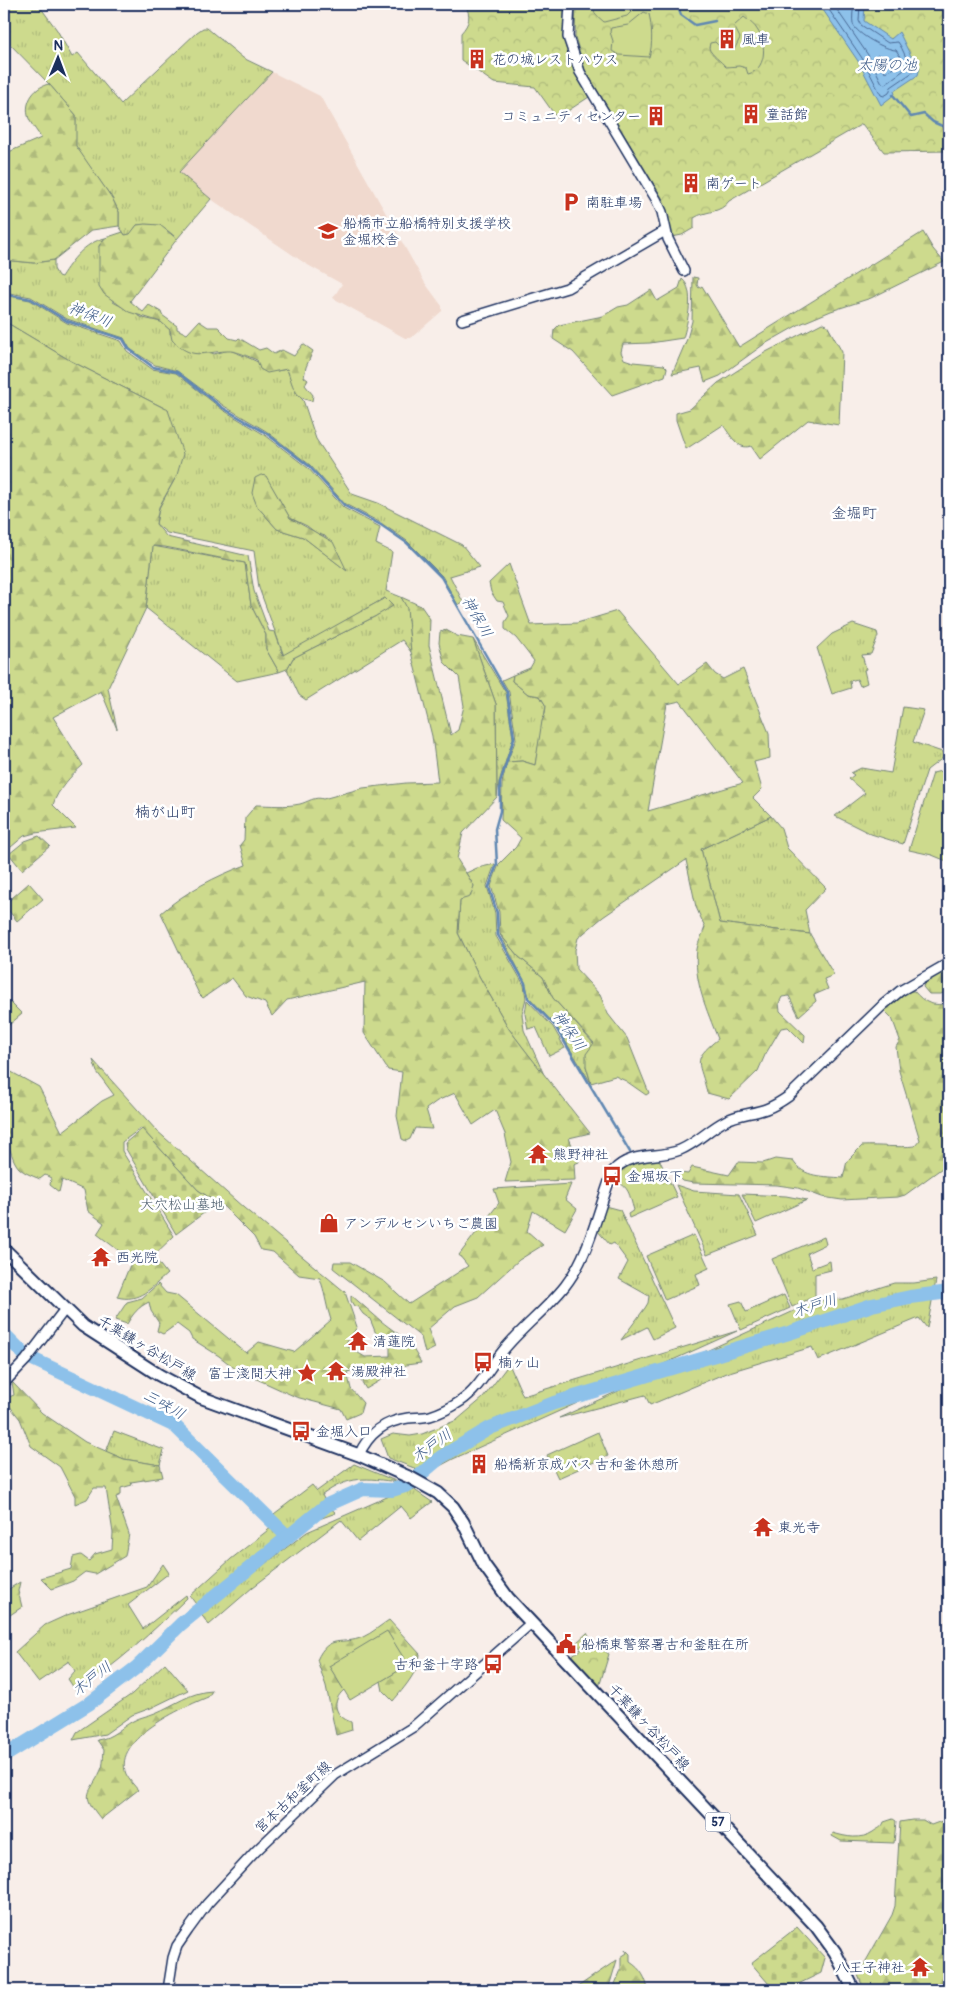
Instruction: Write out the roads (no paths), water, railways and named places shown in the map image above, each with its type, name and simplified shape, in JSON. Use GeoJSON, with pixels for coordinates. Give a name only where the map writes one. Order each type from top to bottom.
{"type":"FeatureCollection","features":[{"type":"Feature","properties":{"kind":"main road","name":"千葉鎌ヶ谷松戸線"},"geometry":{"type":"LineString","coordinates":[[4,1249],[65,1309],[97,1336],[183,1388],[200,1397],[359,1455],[424,1484],[444,1498],[463,1522],[472,1544],[497,1585],[530,1624],[816,1926],[835,1952],[854,1990]]}},
{"type":"Feature","properties":{"kind":"street"},"geometry":{"type":"LineString","coordinates":[[570,4],[568,37],[576,65],[659,205],[666,231],[684,271]]}},
{"type":"Feature","properties":{"kind":"street"},"geometry":{"type":"LineString","coordinates":[[462,320],[567,288],[666,231]]}},
{"type":"Feature","properties":{"kind":"street"},"geometry":{"type":"LineString","coordinates":[[359,1455],[370,1436],[388,1423],[437,1413],[462,1401],[473,1390],[503,1351],[566,1285],[579,1262],[613,1171],[618,1166],[634,1158],[662,1155],[680,1150],[697,1141],[727,1120],[766,1109],[779,1103],[789,1096],[883,1005],[908,986],[949,963]]}},
{"type":"Feature","properties":{"kind":"street"},"geometry":{"type":"LineString","coordinates":[[4,1383],[26,1360],[65,1309]]}},
{"type":"Feature","properties":{"kind":"street","name":"宮本古和釜町線"},"geometry":{"type":"LineString","coordinates":[[168,1990],[173,1958],[177,1946],[219,1890],[256,1852],[335,1775],[414,1728],[530,1624]]}},
{"type":"Feature","properties":{"kind":"water","name":"太陽の池"},"geometry":{"type":"Polygon","coordinates":[[[819,4],[865,4],[864,21],[891,39],[899,32],[911,56],[920,67],[918,75],[894,91],[895,94],[881,105],[858,61],[819,4]]]}},
{"type":"Feature","properties":{"kind":"waterway"},"geometry":{"type":"LineString","coordinates":[[677,4],[681,15],[695,25],[715,21]]}},
{"type":"Feature","properties":{"kind":"waterway"},"geometry":{"type":"LineString","coordinates":[[893,95],[911,117],[924,114],[933,122],[949,129]]}},
{"type":"Feature","properties":{"kind":"waterway","name":"神保川"},"geometry":{"type":"LineString","coordinates":[[4,294],[31,299],[67,321],[123,339],[129,349],[153,367],[177,372],[223,408],[266,433],[309,466],[345,506],[381,525],[407,543],[441,577],[507,692],[514,738],[500,783],[500,811],[495,829],[497,864],[489,887],[497,913],[498,935],[525,983],[528,998],[555,1026],[630,1152]]}},
{"type":"Feature","properties":{"kind":"waterway","name":"木戸川"},"geometry":{"type":"LineString","coordinates":[[4,1756],[90,1703],[137,1667],[181,1624],[327,1505],[363,1489],[392,1490],[408,1485],[441,1457],[490,1428],[554,1403],[789,1333],[872,1305],[910,1297],[949,1292]]}},
{"type":"Feature","properties":{"kind":"waterway","name":"三咲川"},"geometry":{"type":"LineString","coordinates":[[4,1334],[26,1356],[175,1426],[287,1536]]}},
{"type":"Feature","properties":{"kind":"place","name":"風車"},"geometry":{"type":"Point","coordinates":[727,39]}},
{"type":"Feature","properties":{"kind":"place","name":"花の城レストハウス"},"geometry":{"type":"Point","coordinates":[477,59]}},
{"type":"Feature","properties":{"kind":"place","name":"童話館"},"geometry":{"type":"Point","coordinates":[751,114]}},
{"type":"Feature","properties":{"kind":"place","name":"コミュニティセンター"},"geometry":{"type":"Point","coordinates":[656,116]}},
{"type":"Feature","properties":{"kind":"place","name":"南ゲート"},"geometry":{"type":"Point","coordinates":[691,183]}},
{"type":"Feature","properties":{"kind":"place","name":"南駐車場"},"geometry":{"type":"Point","coordinates":[571,202]}},
{"type":"Feature","properties":{"kind":"place","name":"船橋市立船橋特別支援学校 金堀校舎"},"geometry":{"type":"Point","coordinates":[328,231]}},
{"type":"Feature","properties":{"kind":"place","name":"熊野神社"},"geometry":{"type":"Point","coordinates":[538,1154]}},
{"type":"Feature","properties":{"kind":"place","name":"金堀坂下"},"geometry":{"type":"Point","coordinates":[612,1176]}},
{"type":"Feature","properties":{"kind":"place","name":"アンデルセンいちご農園"},"geometry":{"type":"Point","coordinates":[329,1223]}},
{"type":"Feature","properties":{"kind":"place","name":"西光院"},"geometry":{"type":"Point","coordinates":[101,1257]}},
{"type":"Feature","properties":{"kind":"place","name":"清蓮院"},"geometry":{"type":"Point","coordinates":[358,1341]}},
{"type":"Feature","properties":{"kind":"place","name":"楠ヶ山"},"geometry":{"type":"Point","coordinates":[483,1362]}},
{"type":"Feature","properties":{"kind":"place","name":"湯殿神社"},"geometry":{"type":"Point","coordinates":[336,1371]}},
{"type":"Feature","properties":{"kind":"place","name":"富士淺間大神"},"geometry":{"type":"Point","coordinates":[307,1373]}},
{"type":"Feature","properties":{"kind":"place","name":"金堀入口"},"geometry":{"type":"Point","coordinates":[301,1431]}},
{"type":"Feature","properties":{"kind":"place","name":"船橋新京成バス 古和釜休憩所"},"geometry":{"type":"Point","coordinates":[479,1464]}},
{"type":"Feature","properties":{"kind":"place","name":"東光寺"},"geometry":{"type":"Point","coordinates":[763,1527]}},
{"type":"Feature","properties":{"kind":"place","name":"船橋東警察署古和釜駐在所"},"geometry":{"type":"Point","coordinates":[566,1644]}},
{"type":"Feature","properties":{"kind":"place","name":"古和釜十字路"},"geometry":{"type":"Point","coordinates":[493,1664]}},
{"type":"Feature","properties":{"kind":"place","name":"八王子神社"},"geometry":{"type":"Point","coordinates":[920,1967]}},
{"type":"Feature","properties":{"kind":"district","name":"金堀町"},"geometry":{"type":"Point","coordinates":[854,513]}},
{"type":"Feature","properties":{"kind":"district","name":"楠が山町"},"geometry":{"type":"Point","coordinates":[165,812]}},
{"type":"Feature","properties":{"kind":"park label","name":"大穴松山墓地"},"geometry":{"type":"Point","coordinates":[182,1204]}}]}
